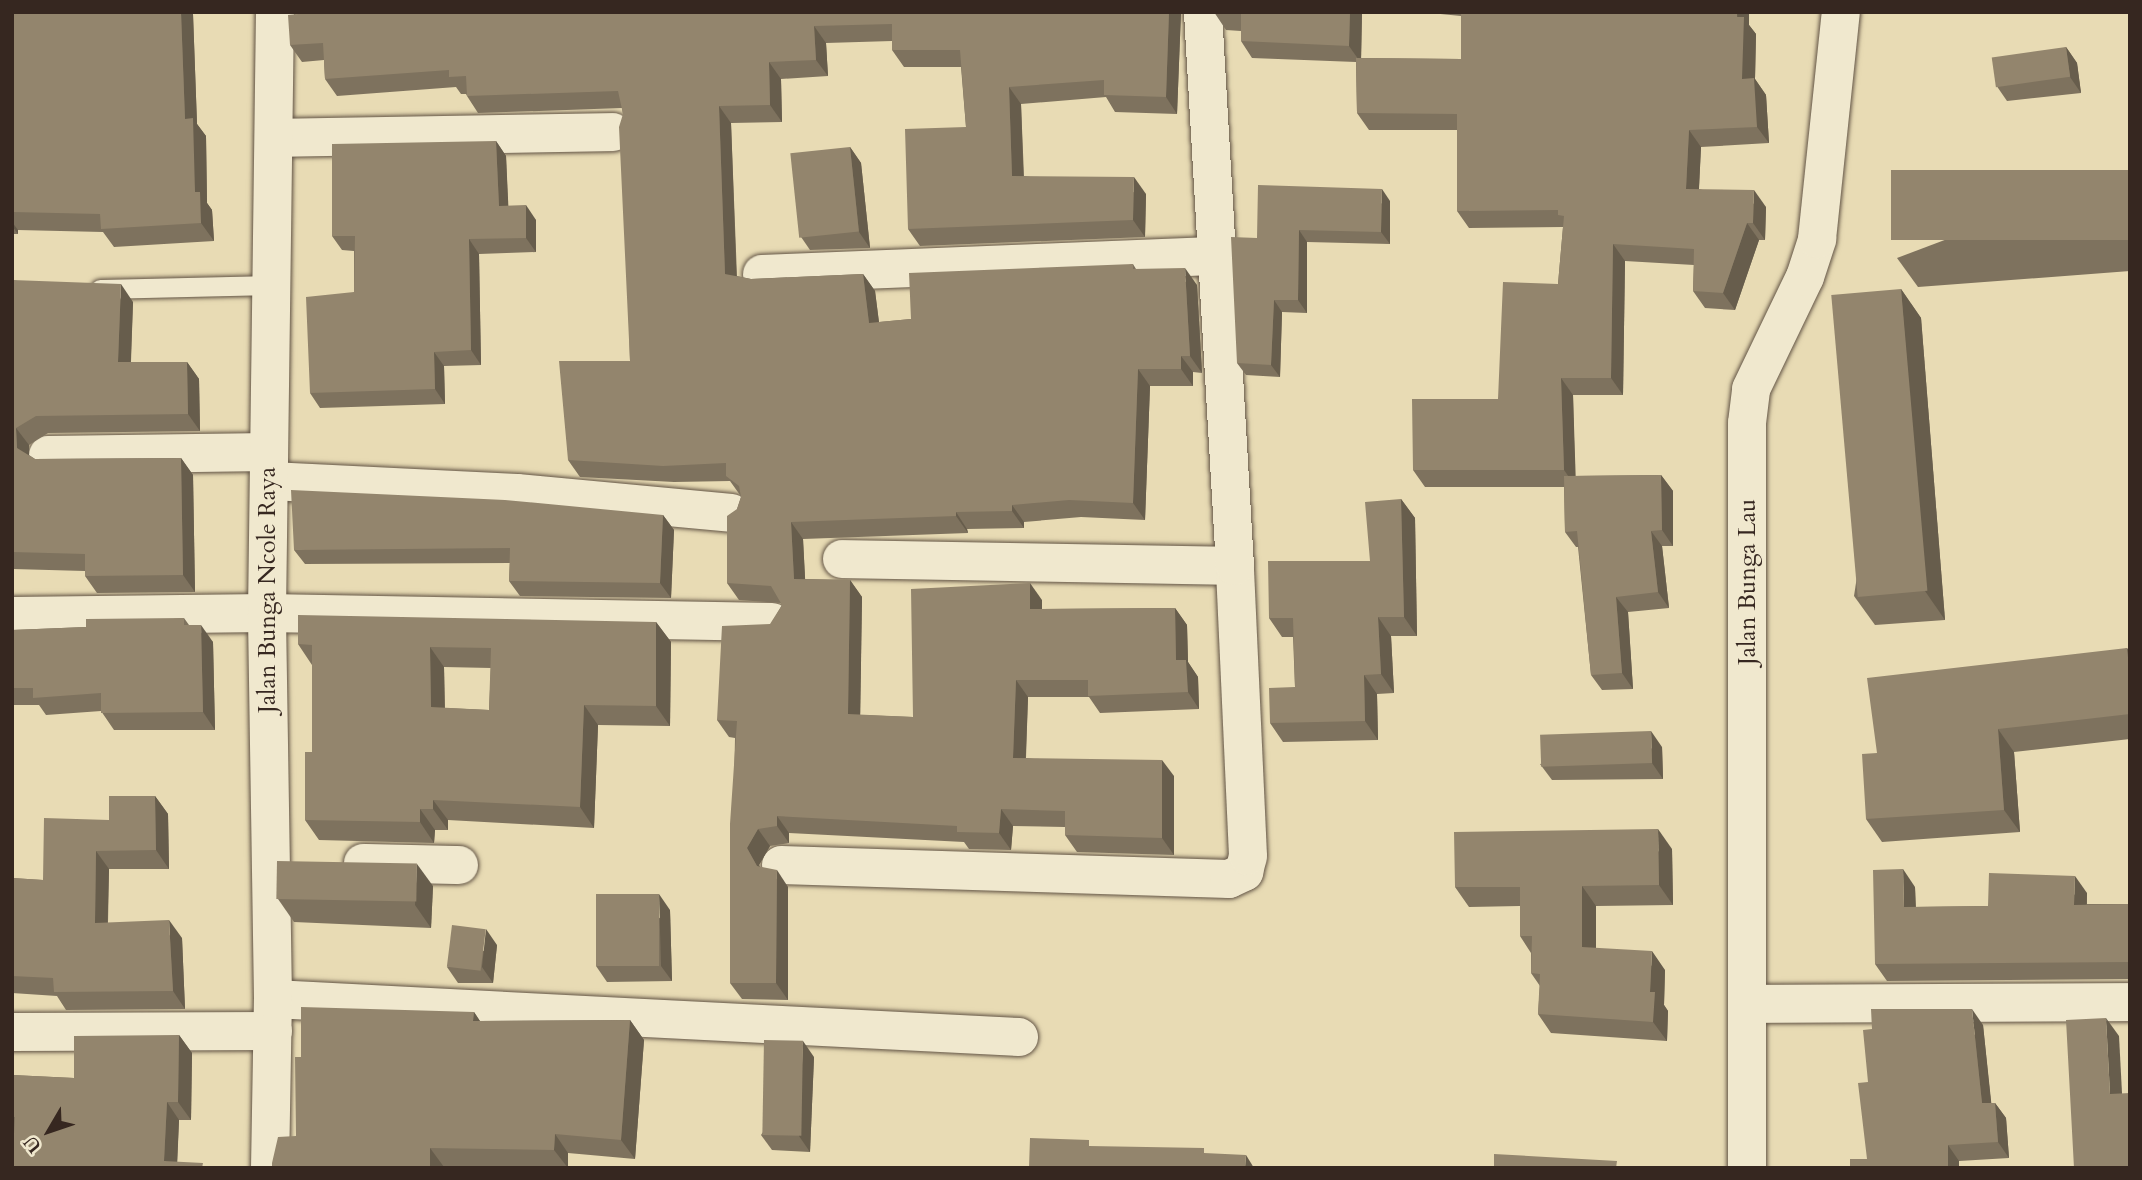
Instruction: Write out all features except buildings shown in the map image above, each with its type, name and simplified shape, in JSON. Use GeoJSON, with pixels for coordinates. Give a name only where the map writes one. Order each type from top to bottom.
{"type":"FeatureCollection","features":[{"type":"Feature","properties":{"kind":"street","name":"Jalan Bunga Ncole Raya"},"geometry":{"type":"LineString","coordinates":[[270,1168],[273,1015],[267,613],[274,285],[275,12]]}},
{"type":"Feature","properties":{"kind":"street"},"geometry":{"type":"LineString","coordinates":[[781,865],[1229,879],[1244,872],[1248,856],[1235,566],[1203,12]]}},
{"type":"Feature","properties":{"kind":"street","name":"Jalan Bunga Lau"},"geometry":{"type":"LineString","coordinates":[[1747,1168],[1747,423],[1751,389],[1805,276],[1817,239],[1841,12]]}},
{"type":"Feature","properties":{"kind":"street"},"geometry":{"type":"LineString","coordinates":[[274,138],[613,132]]}},
{"type":"Feature","properties":{"kind":"street"},"geometry":{"type":"LineString","coordinates":[[762,274],[1219,256]]}},
{"type":"Feature","properties":{"kind":"street"},"geometry":{"type":"LineString","coordinates":[[48,456],[269,466],[517,494],[731,513]]}},
{"type":"Feature","properties":{"kind":"street"},"geometry":{"type":"LineString","coordinates":[[842,559],[1235,566]]}},
{"type":"Feature","properties":{"kind":"street"},"geometry":{"type":"LineString","coordinates":[[12,617],[267,613],[772,622]]}},
{"type":"Feature","properties":{"kind":"street"},"geometry":{"type":"LineString","coordinates":[[270,861],[459,865]]}},
{"type":"Feature","properties":{"kind":"street"},"geometry":{"type":"LineString","coordinates":[[1749,1004],[2130,1002]]}},
{"type":"Feature","properties":{"kind":"street"},"geometry":{"type":"LineString","coordinates":[[12,1032],[273,1015],[1019,1037]]}},
{"type":"Feature","properties":{"kind":"lane"},"geometry":{"type":"LineString","coordinates":[[98,289],[274,285]]}}]}
